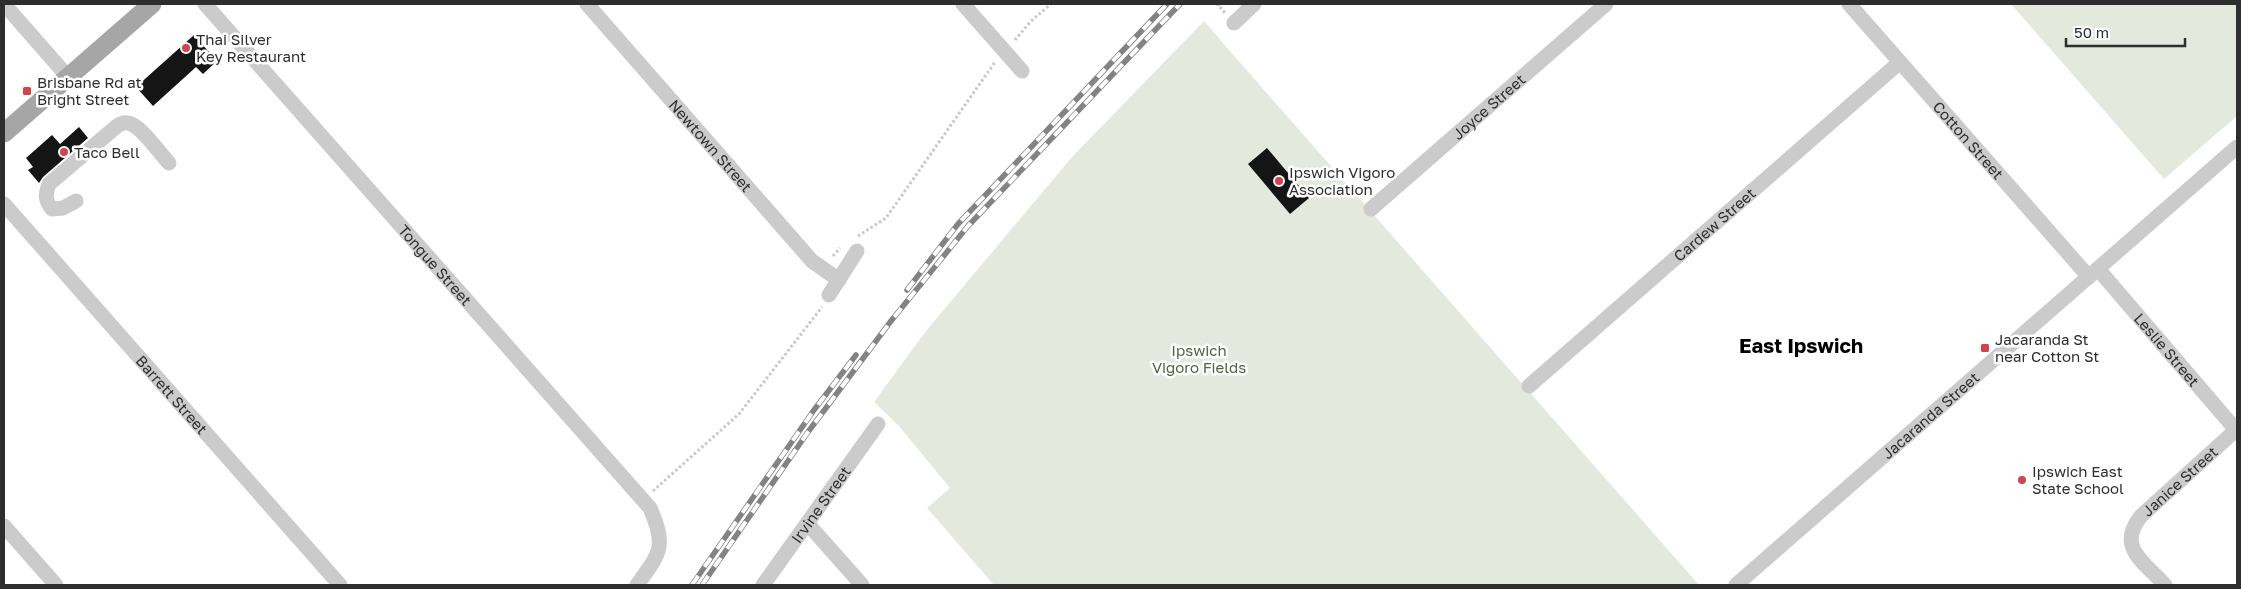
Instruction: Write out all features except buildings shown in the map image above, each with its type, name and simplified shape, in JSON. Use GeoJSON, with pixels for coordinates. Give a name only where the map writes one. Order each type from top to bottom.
{"type":"FeatureCollection","features":[{"type":"Feature","properties":{"kind":"main road"},"geometry":{"type":"LineString","coordinates":[[4,133],[152,4]]}},
{"type":"Feature","properties":{"kind":"street"},"geometry":{"type":"LineString","coordinates":[[4,4],[68,77]]}},
{"type":"Feature","properties":{"kind":"street","name":"Tongue Street"},"geometry":{"type":"LineString","coordinates":[[205,4],[650,508],[659,529],[659,554],[637,585]]}},
{"type":"Feature","properties":{"kind":"street","name":"Newtown Street"},"geometry":{"type":"LineString","coordinates":[[587,4],[812,261],[838,280]]}},
{"type":"Feature","properties":{"kind":"street"},"geometry":{"type":"LineString","coordinates":[[963,4],[1022,71]]}},
{"type":"Feature","properties":{"kind":"street"},"geometry":{"type":"LineString","coordinates":[[1234,24],[1254,4]]}},
{"type":"Feature","properties":{"kind":"street","name":"Joyce Street"},"geometry":{"type":"LineString","coordinates":[[1371,210],[1606,4]]}},
{"type":"Feature","properties":{"kind":"street","name":"Cotton Street"},"geometry":{"type":"LineString","coordinates":[[1849,4],[2094,273]]}},
{"type":"Feature","properties":{"kind":"street","name":"Cardew Street"},"geometry":{"type":"LineString","coordinates":[[1529,386],[1900,62]]}},
{"type":"Feature","properties":{"kind":"street"},"geometry":{"type":"LineString","coordinates":[[76,201],[63,208],[52,209],[46,202],[49,184],[116,126],[123,123],[130,123],[138,127],[169,164]]}},
{"type":"Feature","properties":{"kind":"street","name":"Jacaranda Street"},"geometry":{"type":"LineString","coordinates":[[1736,585],[2237,147]]}},
{"type":"Feature","properties":{"kind":"street","name":"Barrett Street"},"geometry":{"type":"LineString","coordinates":[[4,204],[340,585]]}},
{"type":"Feature","properties":{"kind":"street"},"geometry":{"type":"LineString","coordinates":[[826,299],[838,280],[851,246]]}},
{"type":"Feature","properties":{"kind":"street","name":"Leslie Street"},"geometry":{"type":"LineString","coordinates":[[2094,273],[2237,430]]}},
{"type":"Feature","properties":{"kind":"street","name":"Irvine Street"},"geometry":{"type":"LineString","coordinates":[[764,585],[878,424]]}},
{"type":"Feature","properties":{"kind":"street","name":"Janice Street"},"geometry":{"type":"LineString","coordinates":[[2165,585],[2136,553],[2130,542],[2130,536],[2141,516],[2237,430]]}},
{"type":"Feature","properties":{"kind":"street"},"geometry":{"type":"LineString","coordinates":[[808,524],[862,585]]}},
{"type":"Feature","properties":{"kind":"street"},"geometry":{"type":"LineString","coordinates":[[4,526],[56,585]]}},
{"type":"Feature","properties":{"kind":"path"},"geometry":{"type":"LineString","coordinates":[[1015,40],[1031,21],[1051,4]]}},
{"type":"Feature","properties":{"kind":"path"},"geometry":{"type":"LineString","coordinates":[[833,256],[837,249],[851,246],[886,218],[997,60]]}},
{"type":"Feature","properties":{"kind":"path"},"geometry":{"type":"LineString","coordinates":[[643,500],[739,414],[822,308],[826,299]]}},
{"type":"Feature","properties":{"kind":"green space"},"geometry":{"type":"Polygon","coordinates":[[[2011,4],[2237,4],[2237,116],[2164,179],[2011,4]]]}},
{"type":"Feature","properties":{"kind":"green space","name":"Ipswich Vigoro Fields"},"geometry":{"type":"Polygon","coordinates":[[[1204,21],[1699,585],[994,585],[927,508],[950,488],[899,426],[874,402],[926,331],[1072,157],[1204,21]]]}},
{"type":"Feature","properties":{"kind":"railway"},"geometry":{"type":"LineString","coordinates":[[907,290],[958,224],[1167,4]]}},
{"type":"Feature","properties":{"kind":"railway"},"geometry":{"type":"LineString","coordinates":[[702,585],[808,432],[891,321],[968,226],[1180,4]]}},
{"type":"Feature","properties":{"kind":"railway"},"geometry":{"type":"LineString","coordinates":[[692,585],[814,410],[856,355]]}},
{"type":"Feature","properties":{"kind":"place","name":"Thai Silver Key Restaurant"},"geometry":{"type":"Point","coordinates":[186,48]}},
{"type":"Feature","properties":{"kind":"place","name":"Brisbane Rd at Bright Street"},"geometry":{"type":"Point","coordinates":[27,91]}},
{"type":"Feature","properties":{"kind":"place","name":"Taco Bell"},"geometry":{"type":"Point","coordinates":[64,152]}},
{"type":"Feature","properties":{"kind":"place","name":"Ipswich Vigoro Association"},"geometry":{"type":"Point","coordinates":[1279,181]}},
{"type":"Feature","properties":{"kind":"place","name":"Jacaranda St near Cotton St"},"geometry":{"type":"Point","coordinates":[1985,348]}},
{"type":"Feature","properties":{"kind":"place","name":"Ipswich East State School"},"geometry":{"type":"Point","coordinates":[2022,480]}},
{"type":"Feature","properties":{"kind":"district","name":"East Ipswich"},"geometry":{"type":"Point","coordinates":[1801,345]}}]}
